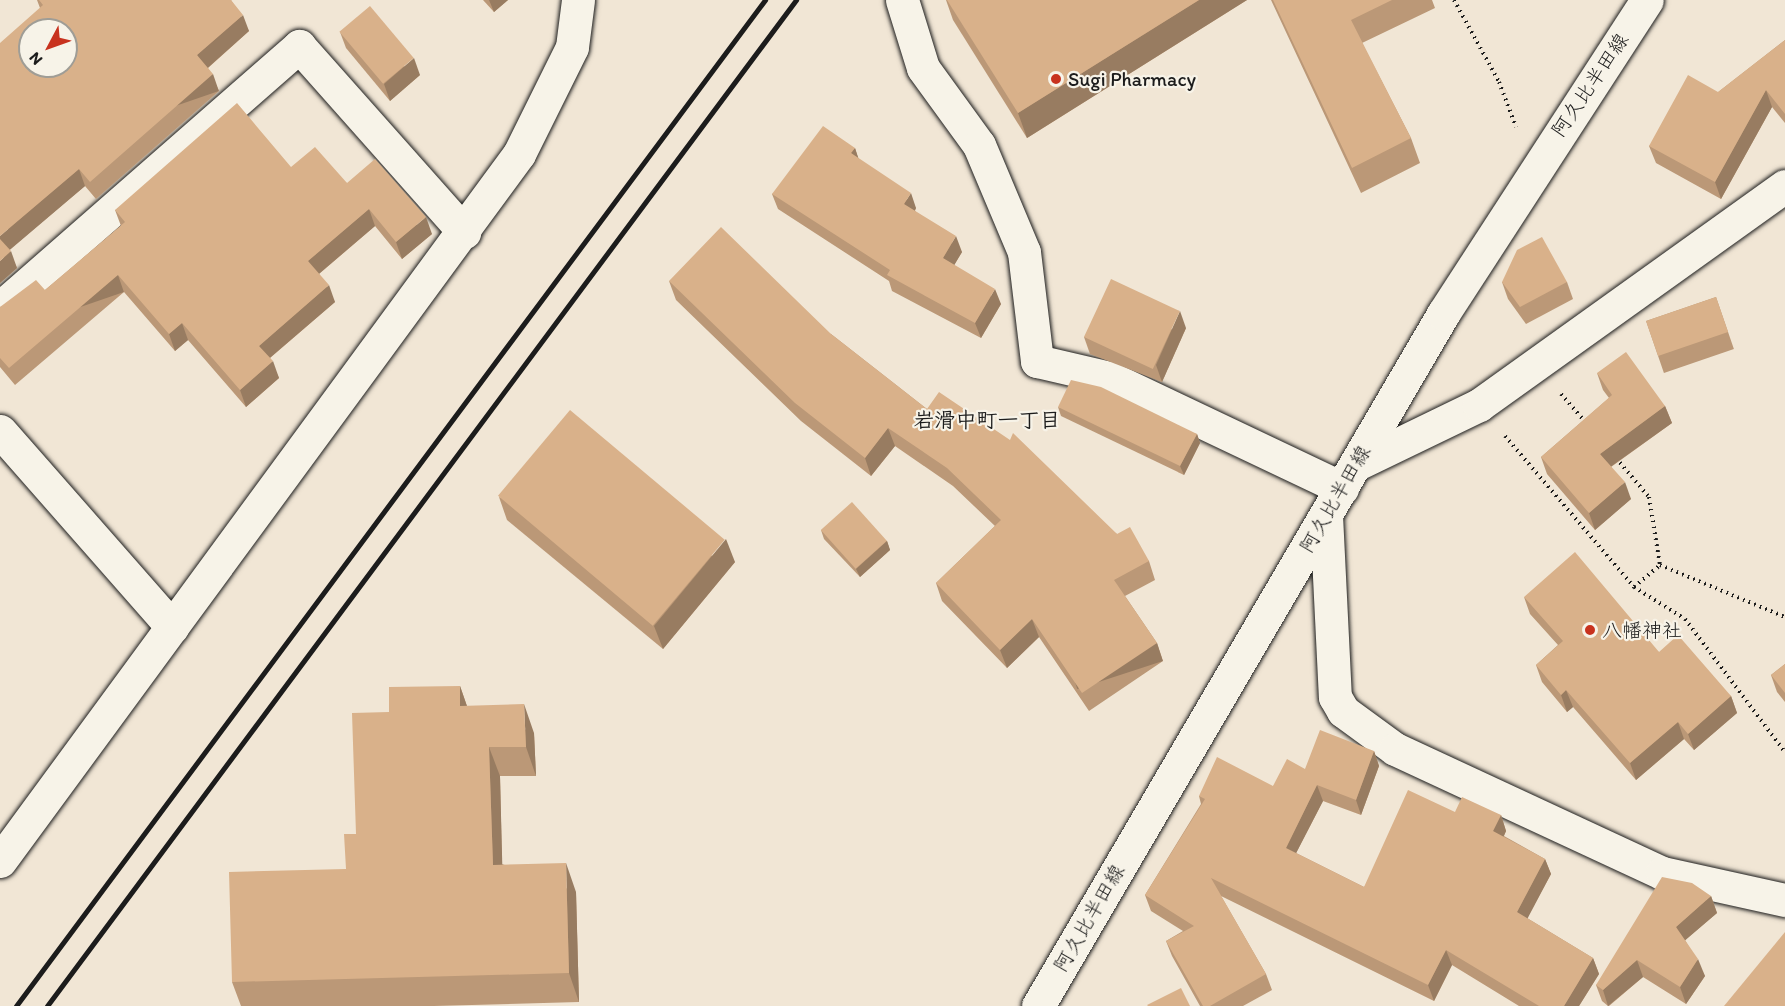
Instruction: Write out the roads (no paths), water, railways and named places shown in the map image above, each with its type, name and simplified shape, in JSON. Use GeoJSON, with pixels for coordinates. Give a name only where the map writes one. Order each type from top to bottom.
{"type":"FeatureCollection","features":[{"type":"Feature","properties":{"kind":"street"},"geometry":{"type":"LineString","coordinates":[[0,861],[464,232],[519,154],[572,47],[578,0]]}},
{"type":"Feature","properties":{"kind":"street"},"geometry":{"type":"LineString","coordinates":[[902,0],[923,68],[979,145],[1024,252],[1037,361],[1110,378],[1341,489]]}},
{"type":"Feature","properties":{"kind":"street","name":"阿久比半田線"},"geometry":{"type":"LineString","coordinates":[[1038,1006],[1443,314],[1647,0]]}},
{"type":"Feature","properties":{"kind":"street"},"geometry":{"type":"LineString","coordinates":[[0,308],[299,46],[464,232]]}},
{"type":"Feature","properties":{"kind":"street"},"geometry":{"type":"LineString","coordinates":[[1341,489],[1479,405],[1538,366],[1785,186]]}},
{"type":"Feature","properties":{"kind":"street"},"geometry":{"type":"LineString","coordinates":[[0,431],[172,627]]}},
{"type":"Feature","properties":{"kind":"street"},"geometry":{"type":"LineString","coordinates":[[1341,489],[1335,697],[1342,711],[1395,749],[1662,873],[1785,900]]}},
{"type":"Feature","properties":{"kind":"railway"},"geometry":{"type":"LineString","coordinates":[[16,1006],[765,0]]}},
{"type":"Feature","properties":{"kind":"railway"},"geometry":{"type":"LineString","coordinates":[[47,1006],[796,0]]}},
{"type":"Feature","properties":{"kind":"place","name":"Sugi Pharmacy"},"geometry":{"type":"Point","coordinates":[1056,79]}},
{"type":"Feature","properties":{"kind":"place","name":"八幡神社"},"geometry":{"type":"Point","coordinates":[1590,630]}},
{"type":"Feature","properties":{"kind":"district","name":"岩滑中町一丁目"},"geometry":{"type":"Point","coordinates":[987,420]}}]}
